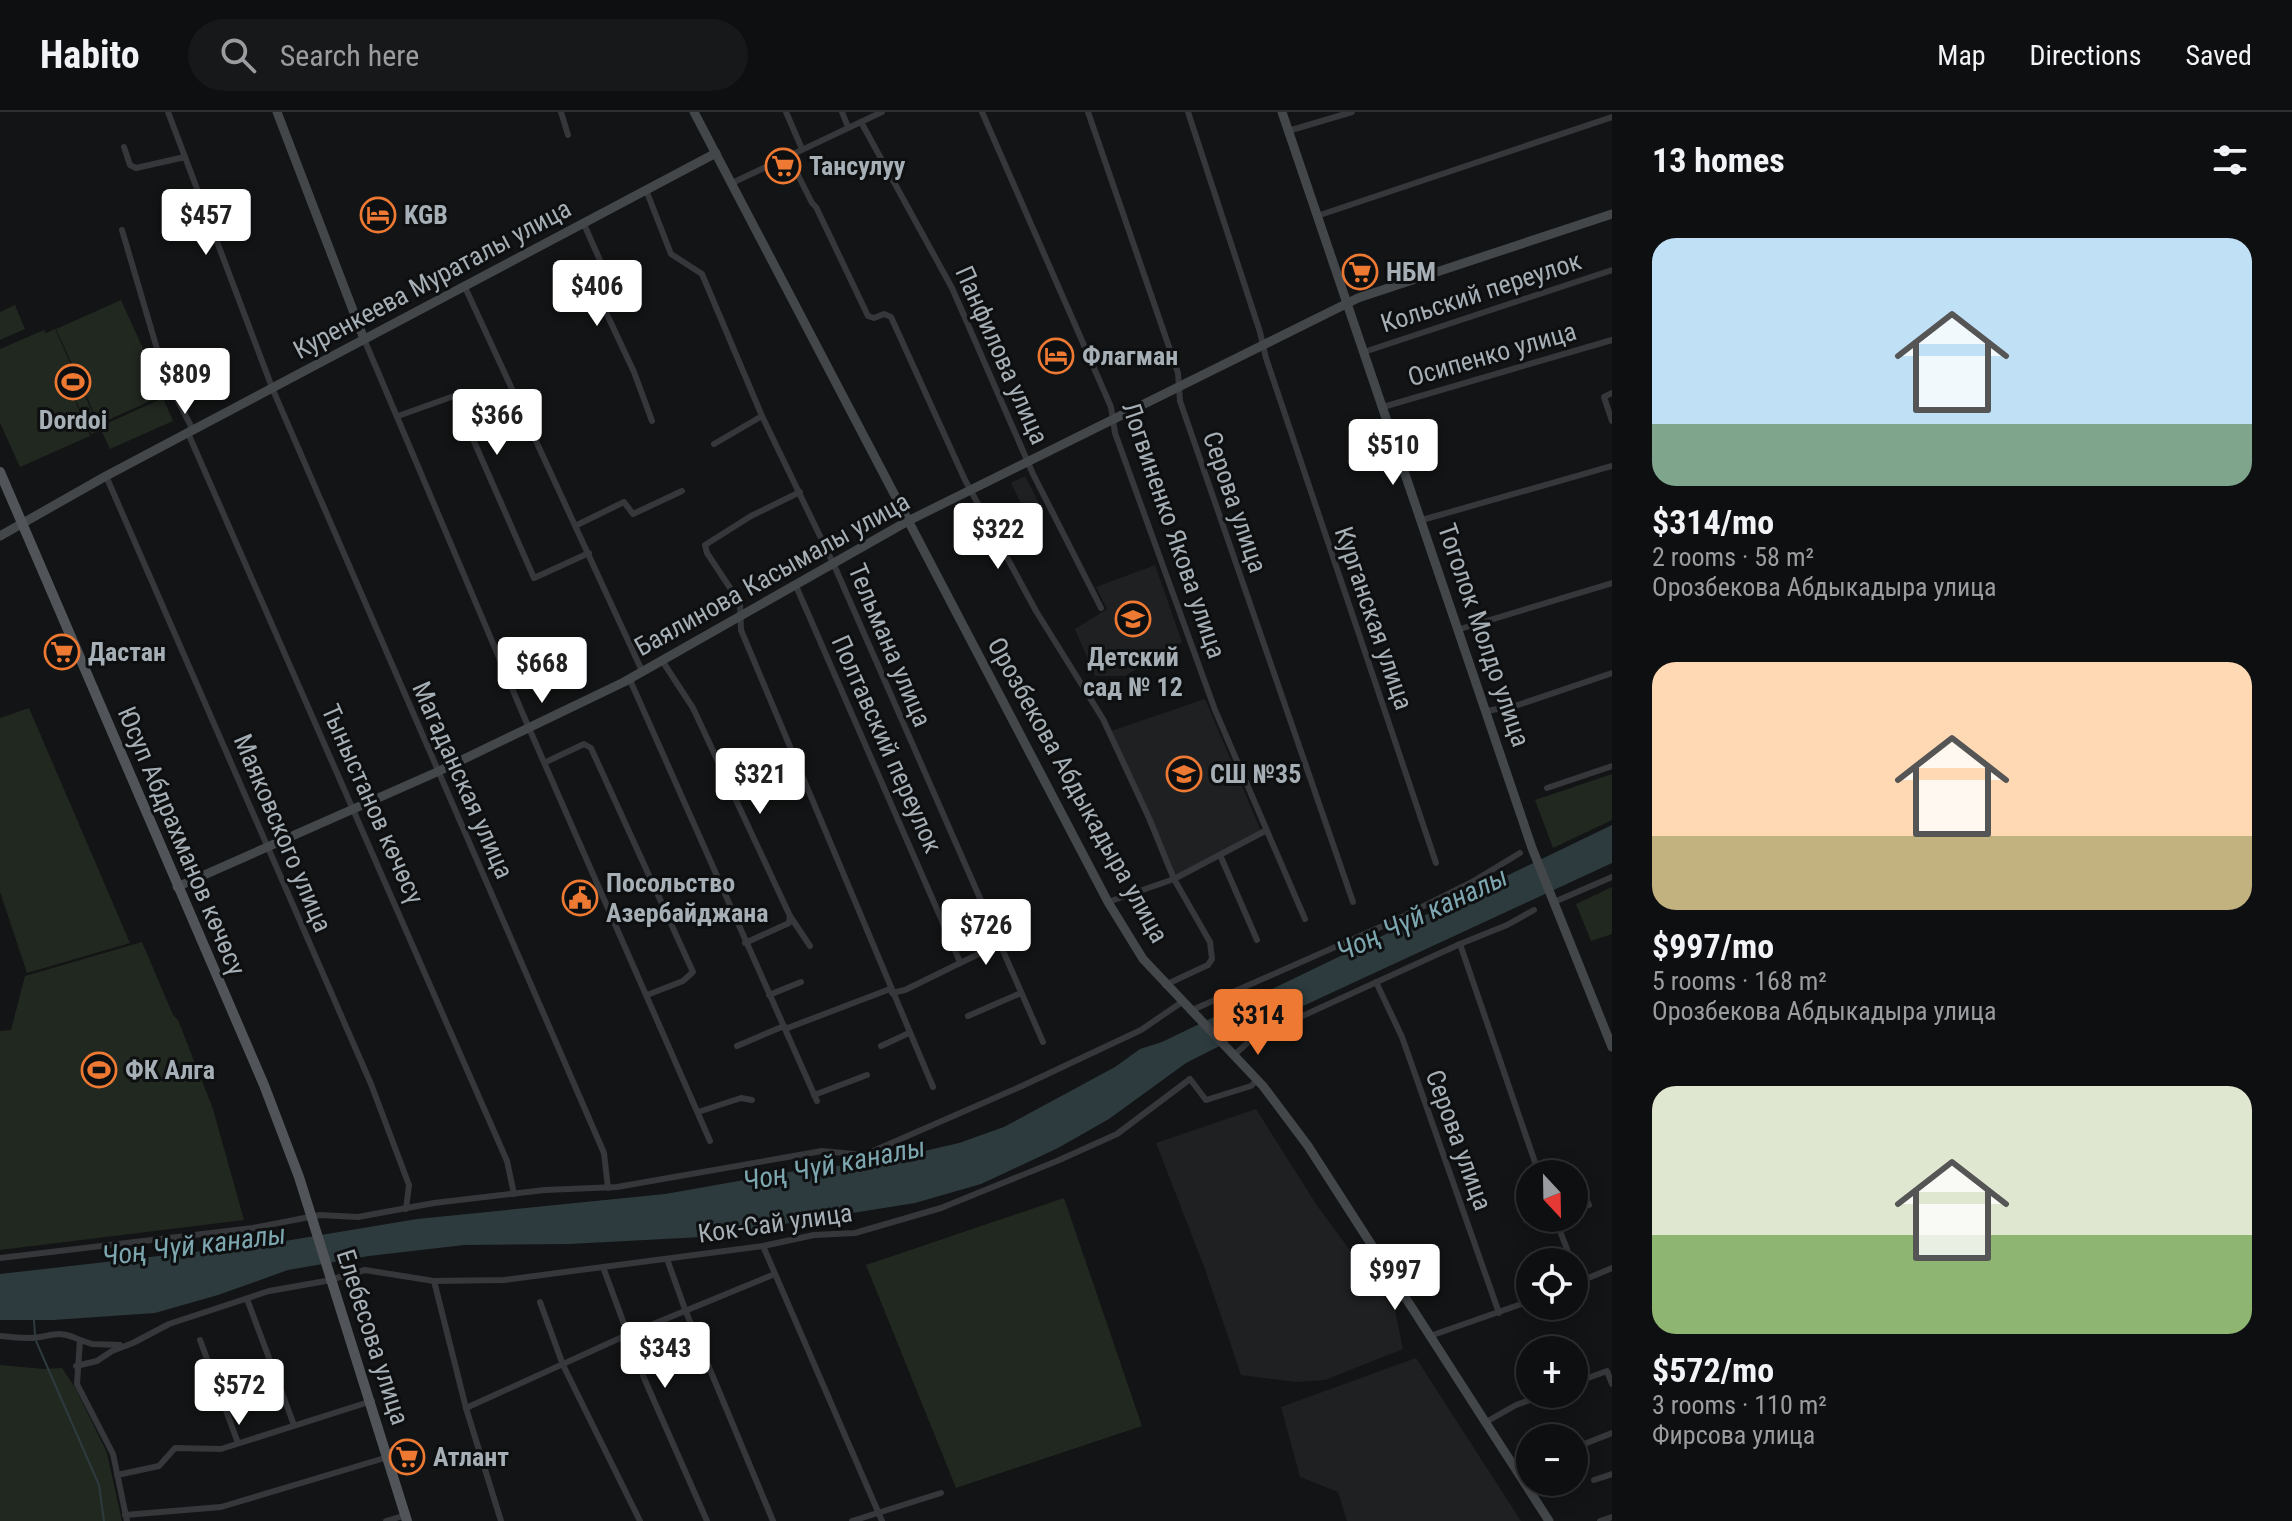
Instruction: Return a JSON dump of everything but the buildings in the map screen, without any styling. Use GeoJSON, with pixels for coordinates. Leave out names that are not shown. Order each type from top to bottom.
{"type":"FeatureCollection","features":[{"type":"Feature","properties":{"kind":"main road","name":"Юсуп Абдрахманов көчөсү"},"geometry":{"type":"LineString","coordinates":[[0,472],[264,1085],[317,1231]]}},
{"type":"Feature","properties":{"kind":"main road","name":"Елебесова улица"},"geometry":{"type":"LineString","coordinates":[[317,1231],[406,1518]]}},
{"type":"Feature","properties":{"kind":"street","name":"Магаданская улица"},"geometry":{"type":"LineString","coordinates":[[168,112],[273,390],[604,1153],[608,1188]]}},
{"type":"Feature","properties":{"kind":"street"},"geometry":{"type":"LineString","coordinates":[[277,112],[364,339],[710,1141]]}},
{"type":"Feature","properties":{"kind":"street"},"geometry":{"type":"LineString","coordinates":[[561,112],[568,135]]}},
{"type":"Feature","properties":{"kind":"street","name":"Орозбекова Абдыкадыра улица"},"geometry":{"type":"LineString","coordinates":[[694,112],[1108,902],[1143,959],[1257,1080],[1308,1146],[1516,1470]]}},
{"type":"Feature","properties":{"kind":"street"},"geometry":{"type":"LineString","coordinates":[[786,112],[802,149]]}},
{"type":"Feature","properties":{"kind":"street"},"geometry":{"type":"LineString","coordinates":[[842,112],[848,127]]}},
{"type":"Feature","properties":{"kind":"street"},"geometry":{"type":"LineString","coordinates":[[732,183],[882,112]]}},
{"type":"Feature","properties":{"kind":"street","name":"Логвиненко Якова улица"},"geometry":{"type":"LineString","coordinates":[[982,112],[1111,407],[1115,433],[1215,710],[1305,919]]}},
{"type":"Feature","properties":{"kind":"street","name":"Серова улица"},"geometry":{"type":"LineString","coordinates":[[1088,112],[1178,373],[1180,401],[1353,902]]}},
{"type":"Feature","properties":{"kind":"street","name":"Курганская улица"},"geometry":{"type":"LineString","coordinates":[[1188,112],[1262,345],[1436,863]]}},
{"type":"Feature","properties":{"kind":"street","name":"Тоголок Молдо улица"},"geometry":{"type":"LineString","coordinates":[[1282,112],[1534,852],[1612,1047]]}},
{"type":"Feature","properties":{"kind":"street"},"geometry":{"type":"LineString","coordinates":[[1288,131],[1352,112]]}},
{"type":"Feature","properties":{"kind":"street"},"geometry":{"type":"LineString","coordinates":[[1317,216],[1612,117]]}},
{"type":"Feature","properties":{"kind":"street","name":"Панфилова улица"},"geometry":{"type":"LineString","coordinates":[[861,122],[952,288],[1039,488],[1101,608]]}},
{"type":"Feature","properties":{"kind":"street"},"geometry":{"type":"LineString","coordinates":[[124,147],[130,165],[136,168],[185,157]]}},
{"type":"Feature","properties":{"kind":"street","name":"Куренкеева Мураталы улица"},"geometry":{"type":"LineString","coordinates":[[0,536],[106,476],[716,153]]}},
{"type":"Feature","properties":{"kind":"street"},"geometry":{"type":"LineString","coordinates":[[788,155],[868,316],[874,318],[884,314],[891,317],[971,490],[1036,611],[1103,719],[1174,879],[1210,942],[1212,959],[1208,965],[1165,985]]}},
{"type":"Feature","properties":{"kind":"street","name":"Тельмана улица"},"geometry":{"type":"LineString","coordinates":[[646,190],[671,254],[702,274],[762,416],[834,565],[1043,1042]]}},
{"type":"Feature","properties":{"kind":"street","name":"Баялинова Касымалы улица"},"geometry":{"type":"LineString","coordinates":[[177,887],[437,772],[630,680],[908,521],[1347,303],[1612,214]]}},
{"type":"Feature","properties":{"kind":"street"},"geometry":{"type":"LineString","coordinates":[[583,222],[607,276],[603,306],[634,372],[652,421]]}},
{"type":"Feature","properties":{"kind":"street","name":"Тыныстанов көчөсү"},"geometry":{"type":"LineString","coordinates":[[122,230],[165,376],[507,1161],[514,1194]]}},
{"type":"Feature","properties":{"kind":"street","name":"Кольский переулок"},"geometry":{"type":"LineString","coordinates":[[1364,352],[1612,270]]}},
{"type":"Feature","properties":{"kind":"street"},"geometry":{"type":"LineString","coordinates":[[464,285],[643,673]]}},
{"type":"Feature","properties":{"kind":"street","name":"Осипенко улица"},"geometry":{"type":"LineString","coordinates":[[1383,407],[1612,340]]}},
{"type":"Feature","properties":{"kind":"street"},"geometry":{"type":"LineString","coordinates":[[1612,393],[1604,397],[1612,421]]}},
{"type":"Feature","properties":{"kind":"street"},"geometry":{"type":"LineString","coordinates":[[398,416],[454,396],[534,578],[589,553]]}},
{"type":"Feature","properties":{"kind":"street"},"geometry":{"type":"LineString","coordinates":[[714,444],[762,416]]}},
{"type":"Feature","properties":{"kind":"street"},"geometry":{"type":"LineString","coordinates":[[1422,520],[1612,466]]}},
{"type":"Feature","properties":{"kind":"street","name":"Маяковского улица"},"geometry":{"type":"LineString","coordinates":[[106,476],[382,1113],[409,1185],[406,1209]]}},
{"type":"Feature","properties":{"kind":"street"},"geometry":{"type":"LineString","coordinates":[[577,525],[624,502],[633,514],[682,491]]}},
{"type":"Feature","properties":{"kind":"street"},"geometry":{"type":"LineString","coordinates":[[800,492],[751,516],[705,545],[707,553],[740,603],[741,630],[933,1087]]}},
{"type":"Feature","properties":{"kind":"street"},"geometry":{"type":"LineString","coordinates":[[1460,629],[1612,583]]}},
{"type":"Feature","properties":{"kind":"street","name":"Полтавский переулок"},"geometry":{"type":"LineString","coordinates":[[796,586],[960,962]]}},
{"type":"Feature","properties":{"kind":"street"},"geometry":{"type":"LineString","coordinates":[[663,662],[693,708],[790,916],[810,946]]}},
{"type":"Feature","properties":{"kind":"street"},"geometry":{"type":"LineString","coordinates":[[1487,711],[1518,705],[1612,673]]}},
{"type":"Feature","properties":{"kind":"street"},"geometry":{"type":"LineString","coordinates":[[630,680],[816,1098],[867,1075]]}},
{"type":"Feature","properties":{"kind":"street"},"geometry":{"type":"LineString","coordinates":[[546,762],[584,744],[591,748],[693,972],[683,981],[647,995]]}},
{"type":"Feature","properties":{"kind":"street"},"geometry":{"type":"LineString","coordinates":[[1547,788],[1612,766]]}},
{"type":"Feature","properties":{"kind":"street"},"geometry":{"type":"LineString","coordinates":[[1108,902],[1174,879],[1265,831]]}},
{"type":"Feature","properties":{"kind":"street"},"geometry":{"type":"LineString","coordinates":[[1192,1013],[1394,921],[1472,882],[1520,853]]}},
{"type":"Feature","properties":{"kind":"street"},"geometry":{"type":"LineString","coordinates":[[1220,855],[1257,940]]}},
{"type":"Feature","properties":{"kind":"street"},"geometry":{"type":"LineString","coordinates":[[1553,900],[1612,877]]}},
{"type":"Feature","properties":{"kind":"street"},"geometry":{"type":"LineString","coordinates":[[1232,1053],[1252,1039],[1507,925],[1534,910]]}},
{"type":"Feature","properties":{"kind":"street"},"geometry":{"type":"LineString","coordinates":[[745,943],[789,923],[790,916]]}},
{"type":"Feature","properties":{"kind":"street"},"geometry":{"type":"LineString","coordinates":[[737,1046],[891,991],[905,990],[999,944]]}},
{"type":"Feature","properties":{"kind":"street"},"geometry":{"type":"LineString","coordinates":[[1460,944],[1534,1160]]}},
{"type":"Feature","properties":{"kind":"street"},"geometry":{"type":"LineString","coordinates":[[769,995],[801,982]]}},
{"type":"Feature","properties":{"kind":"street","name":"Серова улица"},"geometry":{"type":"LineString","coordinates":[[1376,982],[1402,1037],[1499,1313]]}},
{"type":"Feature","properties":{"kind":"street"},"geometry":{"type":"LineString","coordinates":[[968,1016],[1021,993]]}},
{"type":"Feature","properties":{"kind":"street"},"geometry":{"type":"LineString","coordinates":[[0,1258],[253,1228],[312,1216],[358,1217],[434,1203],[608,1188],[822,1151],[864,1155],[1141,1030],[1182,1002]]}},
{"type":"Feature","properties":{"kind":"street"},"geometry":{"type":"LineString","coordinates":[[881,1046],[909,1033]]}},
{"type":"Feature","properties":{"kind":"street","name":"Кок-Сай улица"},"geometry":{"type":"LineString","coordinates":[[76,1366],[97,1361],[169,1324],[269,1291],[331,1275],[365,1270],[434,1281],[504,1280],[763,1246],[814,1235],[855,1233],[941,1208],[1117,1134],[1190,1079],[1206,1100],[1251,1086],[1257,1080]]}},
{"type":"Feature","properties":{"kind":"street"},"geometry":{"type":"LineString","coordinates":[[698,1112],[741,1098],[752,1100]]}},
{"type":"Feature","properties":{"kind":"street"},"geometry":{"type":"LineString","coordinates":[[763,1246],[882,1521]]}},
{"type":"Feature","properties":{"kind":"street"},"geometry":{"type":"LineString","coordinates":[[667,1259],[773,1521]]}},
{"type":"Feature","properties":{"kind":"street"},"geometry":{"type":"LineString","coordinates":[[603,1267],[648,1388],[707,1521]]}},
{"type":"Feature","properties":{"kind":"street"},"geometry":{"type":"LineString","coordinates":[[1588,1278],[1612,1268]]}},
{"type":"Feature","properties":{"kind":"street"},"geometry":{"type":"LineString","coordinates":[[466,1408],[629,1334],[775,1274]]}},
{"type":"Feature","properties":{"kind":"street"},"geometry":{"type":"LineString","coordinates":[[434,1281],[466,1408],[501,1521]]}},
{"type":"Feature","properties":{"kind":"street"},"geometry":{"type":"LineString","coordinates":[[247,1299],[294,1425]]}},
{"type":"Feature","properties":{"kind":"street"},"geometry":{"type":"LineString","coordinates":[[540,1302],[563,1365],[640,1521]]}},
{"type":"Feature","properties":{"kind":"street"},"geometry":{"type":"LineString","coordinates":[[1430,1336],[1516,1306]]}},
{"type":"Feature","properties":{"kind":"street"},"geometry":{"type":"LineString","coordinates":[[0,1336],[31,1339],[48,1333],[66,1333],[103,1346],[133,1343]]}},
{"type":"Feature","properties":{"kind":"street"},"geometry":{"type":"LineString","coordinates":[[80,1340],[77,1384],[113,1454],[126,1518]]}},
{"type":"Feature","properties":{"kind":"street"},"geometry":{"type":"LineString","coordinates":[[200,1340],[238,1443]]}},
{"type":"Feature","properties":{"kind":"street"},"geometry":{"type":"LineString","coordinates":[[1588,1378],[1607,1371],[1612,1384]]}},
{"type":"Feature","properties":{"kind":"street"},"geometry":{"type":"LineString","coordinates":[[117,1475],[159,1466],[175,1448],[221,1449],[372,1401]]}},
{"type":"Feature","properties":{"kind":"street"},"geometry":{"type":"LineString","coordinates":[[1486,1422],[1516,1405]]}},
{"type":"Feature","properties":{"kind":"street"},"geometry":{"type":"LineString","coordinates":[[1588,1442],[1612,1433]]}},
{"type":"Feature","properties":{"kind":"street","name":"Елебесова улица"},"geometry":{"type":"LineString","coordinates":[[126,1518],[221,1507],[388,1457]]}},
{"type":"Feature","properties":{"kind":"street"},"geometry":{"type":"LineString","coordinates":[[1594,1480],[1612,1474]]}},
{"type":"Feature","properties":{"kind":"street"},"geometry":{"type":"LineString","coordinates":[[852,1521],[941,1493]]}},
{"type":"Feature","properties":{"kind":"street","name":"Орозбекова Абдыкадыра улица"},"geometry":{"type":"LineString","coordinates":[[1533,1496],[1549,1521]]}},
{"type":"Feature","properties":{"kind":"street"},"geometry":{"type":"LineString","coordinates":[[1600,1521],[1612,1517]]}},
{"type":"Feature","properties":{"kind":"street"},"geometry":{"type":"LineString","coordinates":[[386,1521],[406,1518]]}},
{"type":"Feature","properties":{"kind":"shaded area"},"geometry":{"type":"Polygon","coordinates":[[[121,300],[164,395],[99,424],[56,329],[121,300]]]}},
{"type":"Feature","properties":{"kind":"shaded area"},"geometry":{"type":"Polygon","coordinates":[[[15,305],[25,329],[0,340],[0,312],[15,305]]]}},
{"type":"Feature","properties":{"kind":"shaded area"},"geometry":{"type":"Polygon","coordinates":[[[55,329],[99,427],[163,398],[173,421],[110,449],[101,430],[91,434],[63,372],[90,436],[20,467],[0,423],[0,349],[44,330],[46,333],[55,329]]]}},
{"type":"Feature","properties":{"kind":"shaded area"},"geometry":{"type":"Polygon","coordinates":[[[1025,476],[1043,511],[1028,518],[1011,483],[1025,476]]]}},
{"type":"Feature","properties":{"kind":"shaded area","name":"Детский сад № 12"},"geometry":{"type":"Polygon","coordinates":[[[1155,565],[1182,642],[1125,676],[1095,676],[1075,629],[1107,609],[1096,587],[1155,565]]]}},
{"type":"Feature","properties":{"kind":"shaded area","name":"СШ №35"},"geometry":{"type":"Polygon","coordinates":[[[1205,699],[1261,831],[1174,876],[1111,731],[1205,699]]]}},
{"type":"Feature","properties":{"kind":"shaded area"},"geometry":{"type":"Polygon","coordinates":[[[29,708],[130,943],[27,973],[0,892],[0,718],[29,708]]]}},
{"type":"Feature","properties":{"kind":"shaded area"},"geometry":{"type":"Polygon","coordinates":[[[1612,774],[1612,820],[1553,848],[1535,800],[1612,774]]]}},
{"type":"Feature","properties":{"kind":"shaded area"},"geometry":{"type":"Polygon","coordinates":[[[1612,825],[1612,863],[1186,1063],[1109,1119],[1058,1148],[981,1184],[915,1203],[702,1237],[569,1244],[464,1245],[369,1256],[288,1270],[155,1313],[0,1320],[0,1274],[273,1243],[417,1219],[665,1194],[812,1168],[872,1163],[959,1143],[1004,1127],[1115,1067],[1140,1049],[1162,1042],[1612,825]]]}},
{"type":"Feature","properties":{"kind":"shaded area"},"geometry":{"type":"Polygon","coordinates":[[[1612,887],[1612,934],[1591,941],[1576,904],[1612,887]]]}},
{"type":"Feature","properties":{"kind":"shaded area","name":"ФК Алга"},"geometry":{"type":"Polygon","coordinates":[[[142,942],[173,1015],[178,1020],[213,1109],[244,1220],[0,1250],[0,1031],[11,1030],[25,976],[142,942]]]}},
{"type":"Feature","properties":{"kind":"shaded area"},"geometry":{"type":"Polygon","coordinates":[[[1256,1109],[1318,1207],[1395,1311],[1403,1349],[1325,1380],[1297,1382],[1241,1375],[1205,1269],[1156,1143],[1256,1109]]]}},
{"type":"Feature","properties":{"kind":"shaded area"},"geometry":{"type":"Polygon","coordinates":[[[1064,1198],[1142,1426],[956,1488],[866,1265],[1064,1198]]]}},
{"type":"Feature","properties":{"kind":"shaded area"},"geometry":{"type":"Polygon","coordinates":[[[1416,1358],[1521,1521],[1347,1521],[1338,1492],[1300,1477],[1281,1407],[1416,1358]]]}},
{"type":"Feature","properties":{"kind":"shaded area"},"geometry":{"type":"Polygon","coordinates":[[[0,1365],[62,1368],[76,1389],[107,1453],[122,1521],[0,1521],[0,1365]]]}},
{"type":"Feature","properties":{"kind":"waterway"},"geometry":{"type":"LineString","coordinates":[[34,1320],[35,1335]]}},
{"type":"Feature","properties":{"kind":"waterway"},"geometry":{"type":"LineString","coordinates":[[36,1341],[99,1485],[104,1521]]}},
{"type":"Feature","properties":{"kind":"place","name":"Тансулуу"},"geometry":{"type":"Point","coordinates":[783,166]}},
{"type":"Feature","properties":{"kind":"place","name":"KGB"},"geometry":{"type":"Point","coordinates":[378,215]}},
{"type":"Feature","properties":{"kind":"place","name":"НБМ"},"geometry":{"type":"Point","coordinates":[1360,272]}},
{"type":"Feature","properties":{"kind":"place","name":"Флагман"},"geometry":{"type":"Point","coordinates":[1056,356]}},
{"type":"Feature","properties":{"kind":"place","name":"Dordoi"},"geometry":{"type":"Point","coordinates":[73,382]}},
{"type":"Feature","properties":{"kind":"place","name":"Детский сад № 12"},"geometry":{"type":"Point","coordinates":[1133,619]}},
{"type":"Feature","properties":{"kind":"place","name":"Дастан"},"geometry":{"type":"Point","coordinates":[62,652]}},
{"type":"Feature","properties":{"kind":"place","name":"СШ №35"},"geometry":{"type":"Point","coordinates":[1184,774]}},
{"type":"Feature","properties":{"kind":"place","name":"Посольство Азербайджана"},"geometry":{"type":"Point","coordinates":[580,898]}},
{"type":"Feature","properties":{"kind":"place","name":"ФК Алга"},"geometry":{"type":"Point","coordinates":[99,1070]}},
{"type":"Feature","properties":{"kind":"place","name":"Атлант"},"geometry":{"type":"Point","coordinates":[407,1457]}},
{"type":"Feature","properties":{"kind":"water label","name":"Чоң Чүй каналы"},"geometry":{"type":"Point","coordinates":[1422,914]}},
{"type":"Feature","properties":{"kind":"water label","name":"Чоң Чүй каналы"},"geometry":{"type":"Point","coordinates":[834,1164]}},
{"type":"Feature","properties":{"kind":"water label","name":"Чоң Чүй каналы"},"geometry":{"type":"Point","coordinates":[194,1245]}}]}
